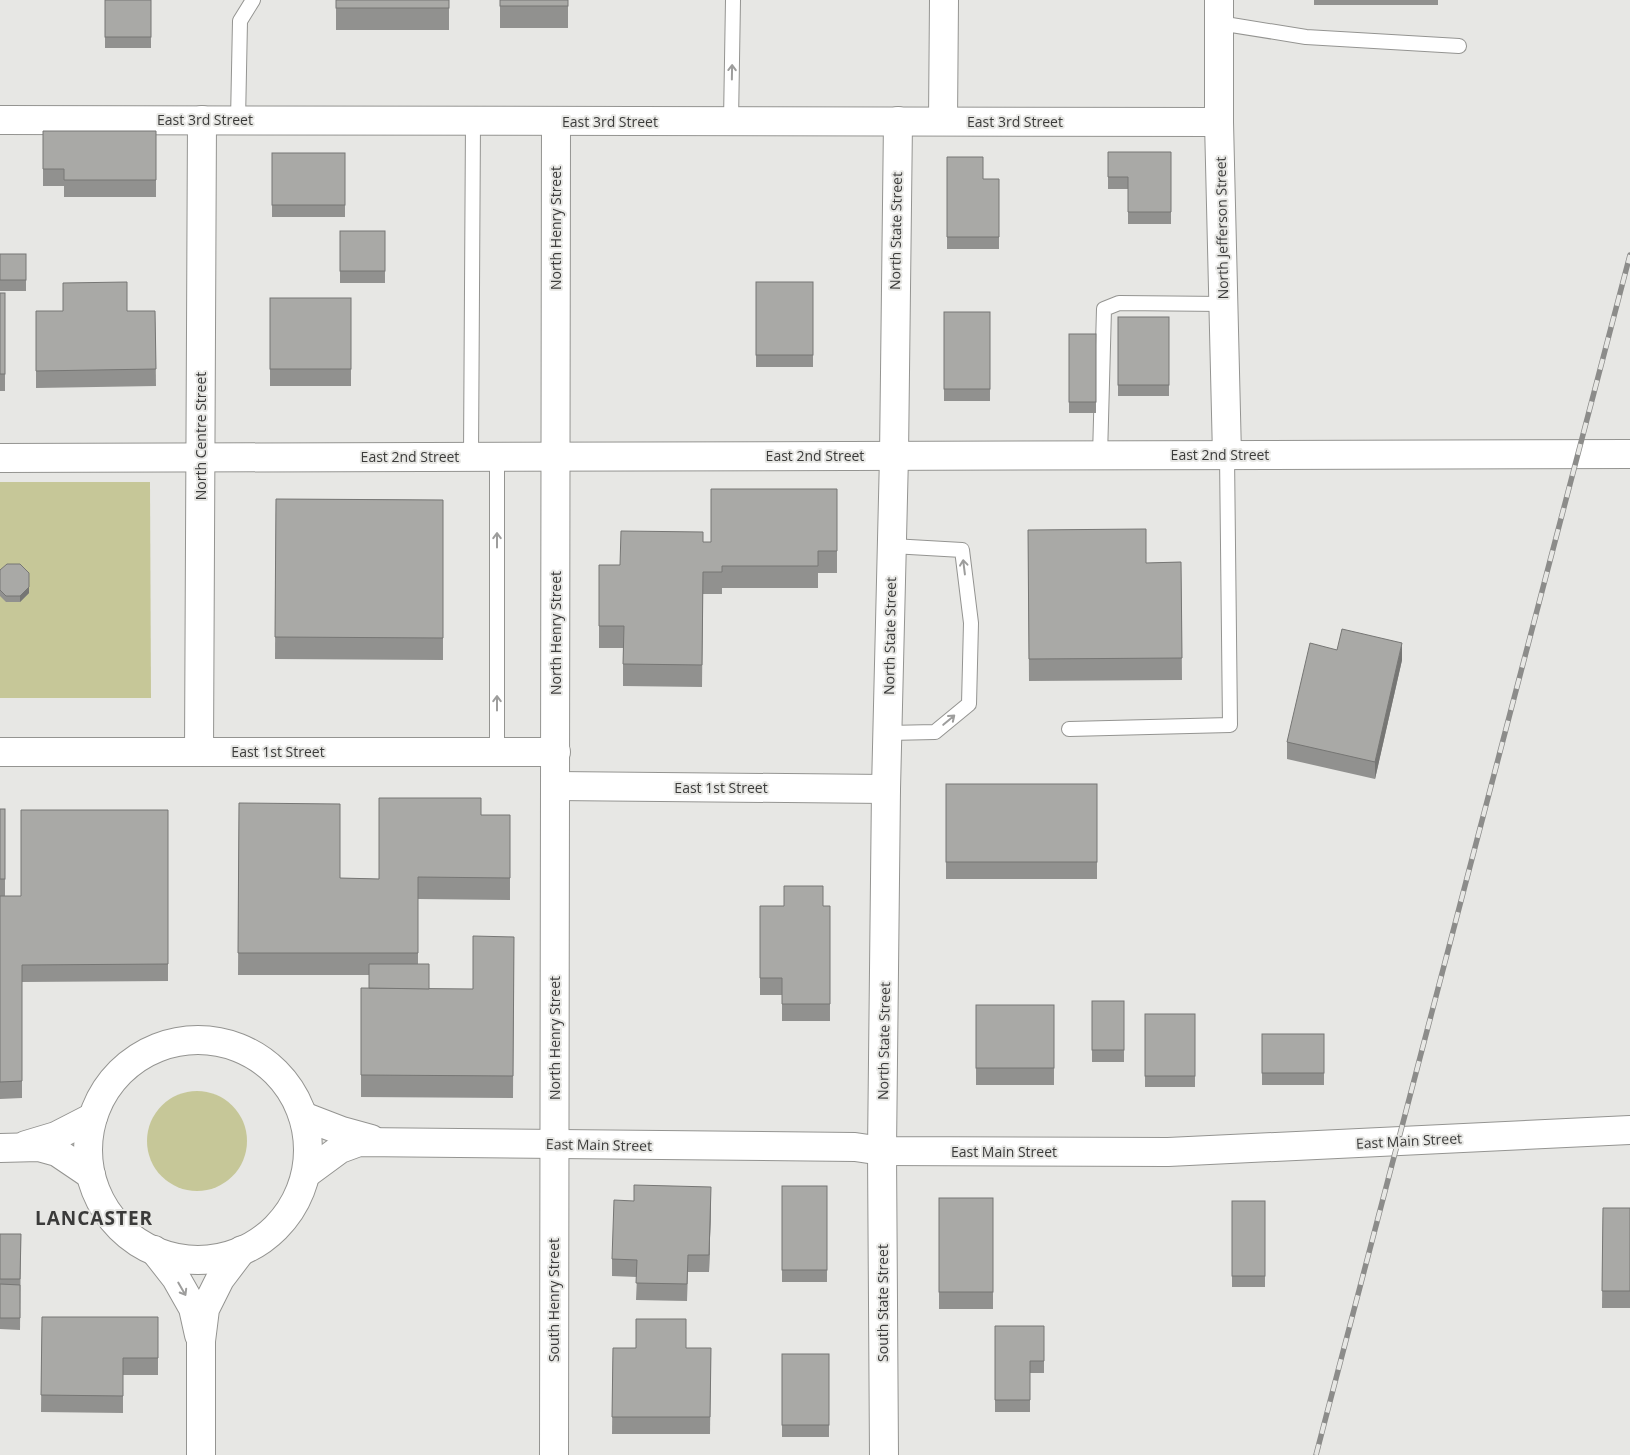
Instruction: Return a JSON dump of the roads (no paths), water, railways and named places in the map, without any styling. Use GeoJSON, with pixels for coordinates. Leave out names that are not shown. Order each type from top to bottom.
{"type":"FeatureCollection","features":[{"type":"Feature","properties":{"kind":"street"},"geometry":{"type":"LineString","coordinates":[[943,121],[944,0]]}},
{"type":"Feature","properties":{"kind":"street","name":"North Jefferson Street"},"geometry":{"type":"LineString","coordinates":[[1219,12],[1227,455]]}},
{"type":"Feature","properties":{"kind":"street","name":"East 3rd Street"},"geometry":{"type":"LineString","coordinates":[[0,120],[1220,122]]}},
{"type":"Feature","properties":{"kind":"street","name":"North Centre Street"},"geometry":{"type":"LineString","coordinates":[[199,752],[202,120]]}},
{"type":"Feature","properties":{"kind":"street","name":"North State Street"},"geometry":{"type":"LineString","coordinates":[[882,1151],[886,789],[894,456],[898,121]]}},
{"type":"Feature","properties":{"kind":"street","name":"North Henry Street"},"geometry":{"type":"LineString","coordinates":[[555,1145],[556,122]]}},
{"type":"Feature","properties":{"kind":"street","name":"East 2nd Street"},"geometry":{"type":"LineString","coordinates":[[0,458],[1630,454]]}},
{"type":"Feature","properties":{"kind":"street","name":"East 1st Street"},"geometry":{"type":"LineString","coordinates":[[0,752],[556,752]]}},
{"type":"Feature","properties":{"kind":"street","name":"East 1st Street"},"geometry":{"type":"LineString","coordinates":[[556,786],[886,789]]}},
{"type":"Feature","properties":{"kind":"street"},"geometry":{"type":"LineString","coordinates":[[198,1040],[221,1042],[243,1049],[263,1061],[284,1082],[294,1095],[303,1116],[307,1135],[308,1155],[306,1174],[299,1194],[276,1228],[242,1250],[220,1257],[198,1259],[175,1257],[154,1250],[136,1240],[120,1227],[107,1212],[97,1194],[88,1156],[89,1136],[93,1117],[100,1099],[111,1082],[125,1068],[141,1056],[168,1044],[198,1040]]}},
{"type":"Feature","properties":{"kind":"street","name":"East Main Street"},"geometry":{"type":"LineString","coordinates":[[303,1116],[342,1131],[378,1141]]}},
{"type":"Feature","properties":{"kind":"street"},"geometry":{"type":"LineString","coordinates":[[10,1147],[56,1136],[93,1117]]}},
{"type":"Feature","properties":{"kind":"street","name":"East Main Street"},"geometry":{"type":"LineString","coordinates":[[306,1174],[340,1149],[359,1142],[378,1141],[555,1145],[855,1147],[882,1151],[1168,1152],[1630,1130]]}},
{"type":"Feature","properties":{"kind":"street","name":"South Henry Street"},"geometry":{"type":"LineString","coordinates":[[554,1455],[555,1145]]}},
{"type":"Feature","properties":{"kind":"street"},"geometry":{"type":"LineString","coordinates":[[10,1147],[39,1147],[57,1152],[91,1175]]}},
{"type":"Feature","properties":{"kind":"street","name":"South State Street"},"geometry":{"type":"LineString","coordinates":[[882,1151],[884,1455]]}},
{"type":"Feature","properties":{"kind":"street"},"geometry":{"type":"LineString","coordinates":[[154,1250],[176,1278],[193,1308],[201,1341]]}},
{"type":"Feature","properties":{"kind":"street"},"geometry":{"type":"LineString","coordinates":[[201,1455],[201,1341],[205,1308],[220,1279],[242,1250]]}},
{"type":"Feature","properties":{"kind":"lane"},"geometry":{"type":"LineString","coordinates":[[238,120],[240,21],[253,0]]}},
{"type":"Feature","properties":{"kind":"lane"},"geometry":{"type":"LineString","coordinates":[[731,121],[734,0]]}},
{"type":"Feature","properties":{"kind":"lane"},"geometry":{"type":"LineString","coordinates":[[1219,12],[1306,38],[1459,46]]}},
{"type":"Feature","properties":{"kind":"lane"},"geometry":{"type":"LineString","coordinates":[[473,121],[496,752]]}},
{"type":"Feature","properties":{"kind":"lane"},"geometry":{"type":"LineString","coordinates":[[1100,456],[1104,309],[1119,303],[1224,304]]}},
{"type":"Feature","properties":{"kind":"lane"},"geometry":{"type":"LineString","coordinates":[[1069,730],[1230,725],[1227,455]]}},
{"type":"Feature","properties":{"kind":"lane"},"geometry":{"type":"LineString","coordinates":[[888,733],[935,732],[969,704],[971,622],[962,550],[892,546]]}},
{"type":"Feature","properties":{"kind":"railway"},"geometry":{"type":"LineString","coordinates":[[1316,1455],[1630,255]]}},
{"type":"Feature","properties":{"kind":"district","name":"LANCASTER"},"geometry":{"type":"Point","coordinates":[94,1218]}}]}
